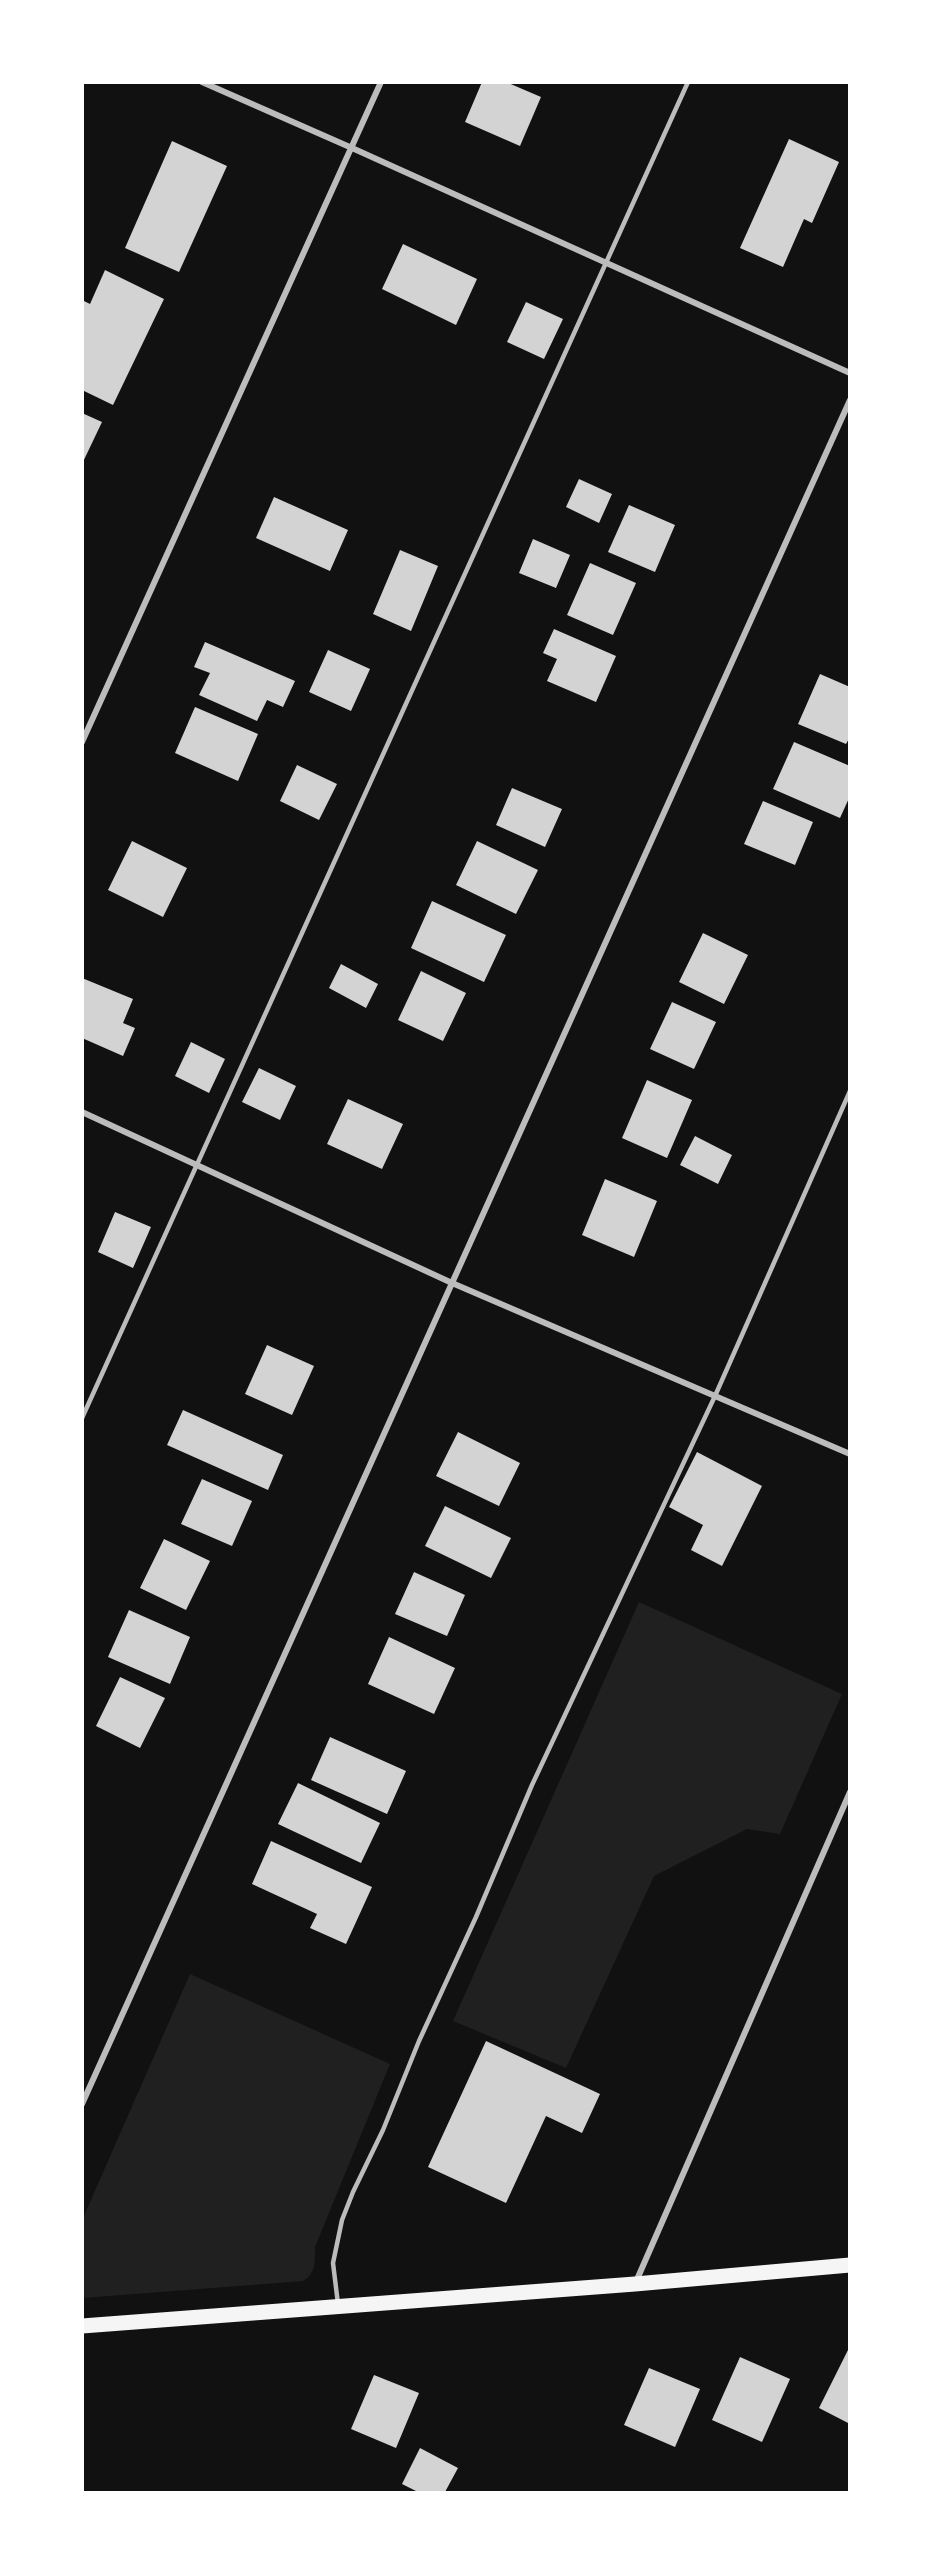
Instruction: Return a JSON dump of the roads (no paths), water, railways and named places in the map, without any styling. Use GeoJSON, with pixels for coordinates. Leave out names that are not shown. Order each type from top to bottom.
{"type":"FeatureCollection","features":[{"type":"Feature","properties":{"kind":"main road"},"geometry":{"type":"LineString","coordinates":[[82,2326],[635,2284],[849,2265]]}},
{"type":"Feature","properties":{"kind":"street"},"geometry":{"type":"LineString","coordinates":[[202,82],[849,373]]}},
{"type":"Feature","properties":{"kind":"street"},"geometry":{"type":"LineString","coordinates":[[82,742],[381,82]]}},
{"type":"Feature","properties":{"kind":"street"},"geometry":{"type":"LineString","coordinates":[[82,2104],[849,400]]}},
{"type":"Feature","properties":{"kind":"street"},"geometry":{"type":"LineString","coordinates":[[82,1112],[452,1283],[849,1454]]}},
{"type":"Feature","properties":{"kind":"street"},"geometry":{"type":"LineString","coordinates":[[635,2284],[849,1792]]}},
{"type":"Feature","properties":{"kind":"lane"},"geometry":{"type":"LineString","coordinates":[[82,1418],[688,82]]}},
{"type":"Feature","properties":{"kind":"lane"},"geometry":{"type":"LineString","coordinates":[[339,2307],[335,2293],[333,2263],[342,2220],[353,2192],[383,2130],[419,2041],[476,1917],[532,1785],[715,1396],[849,1091]]}}]}
